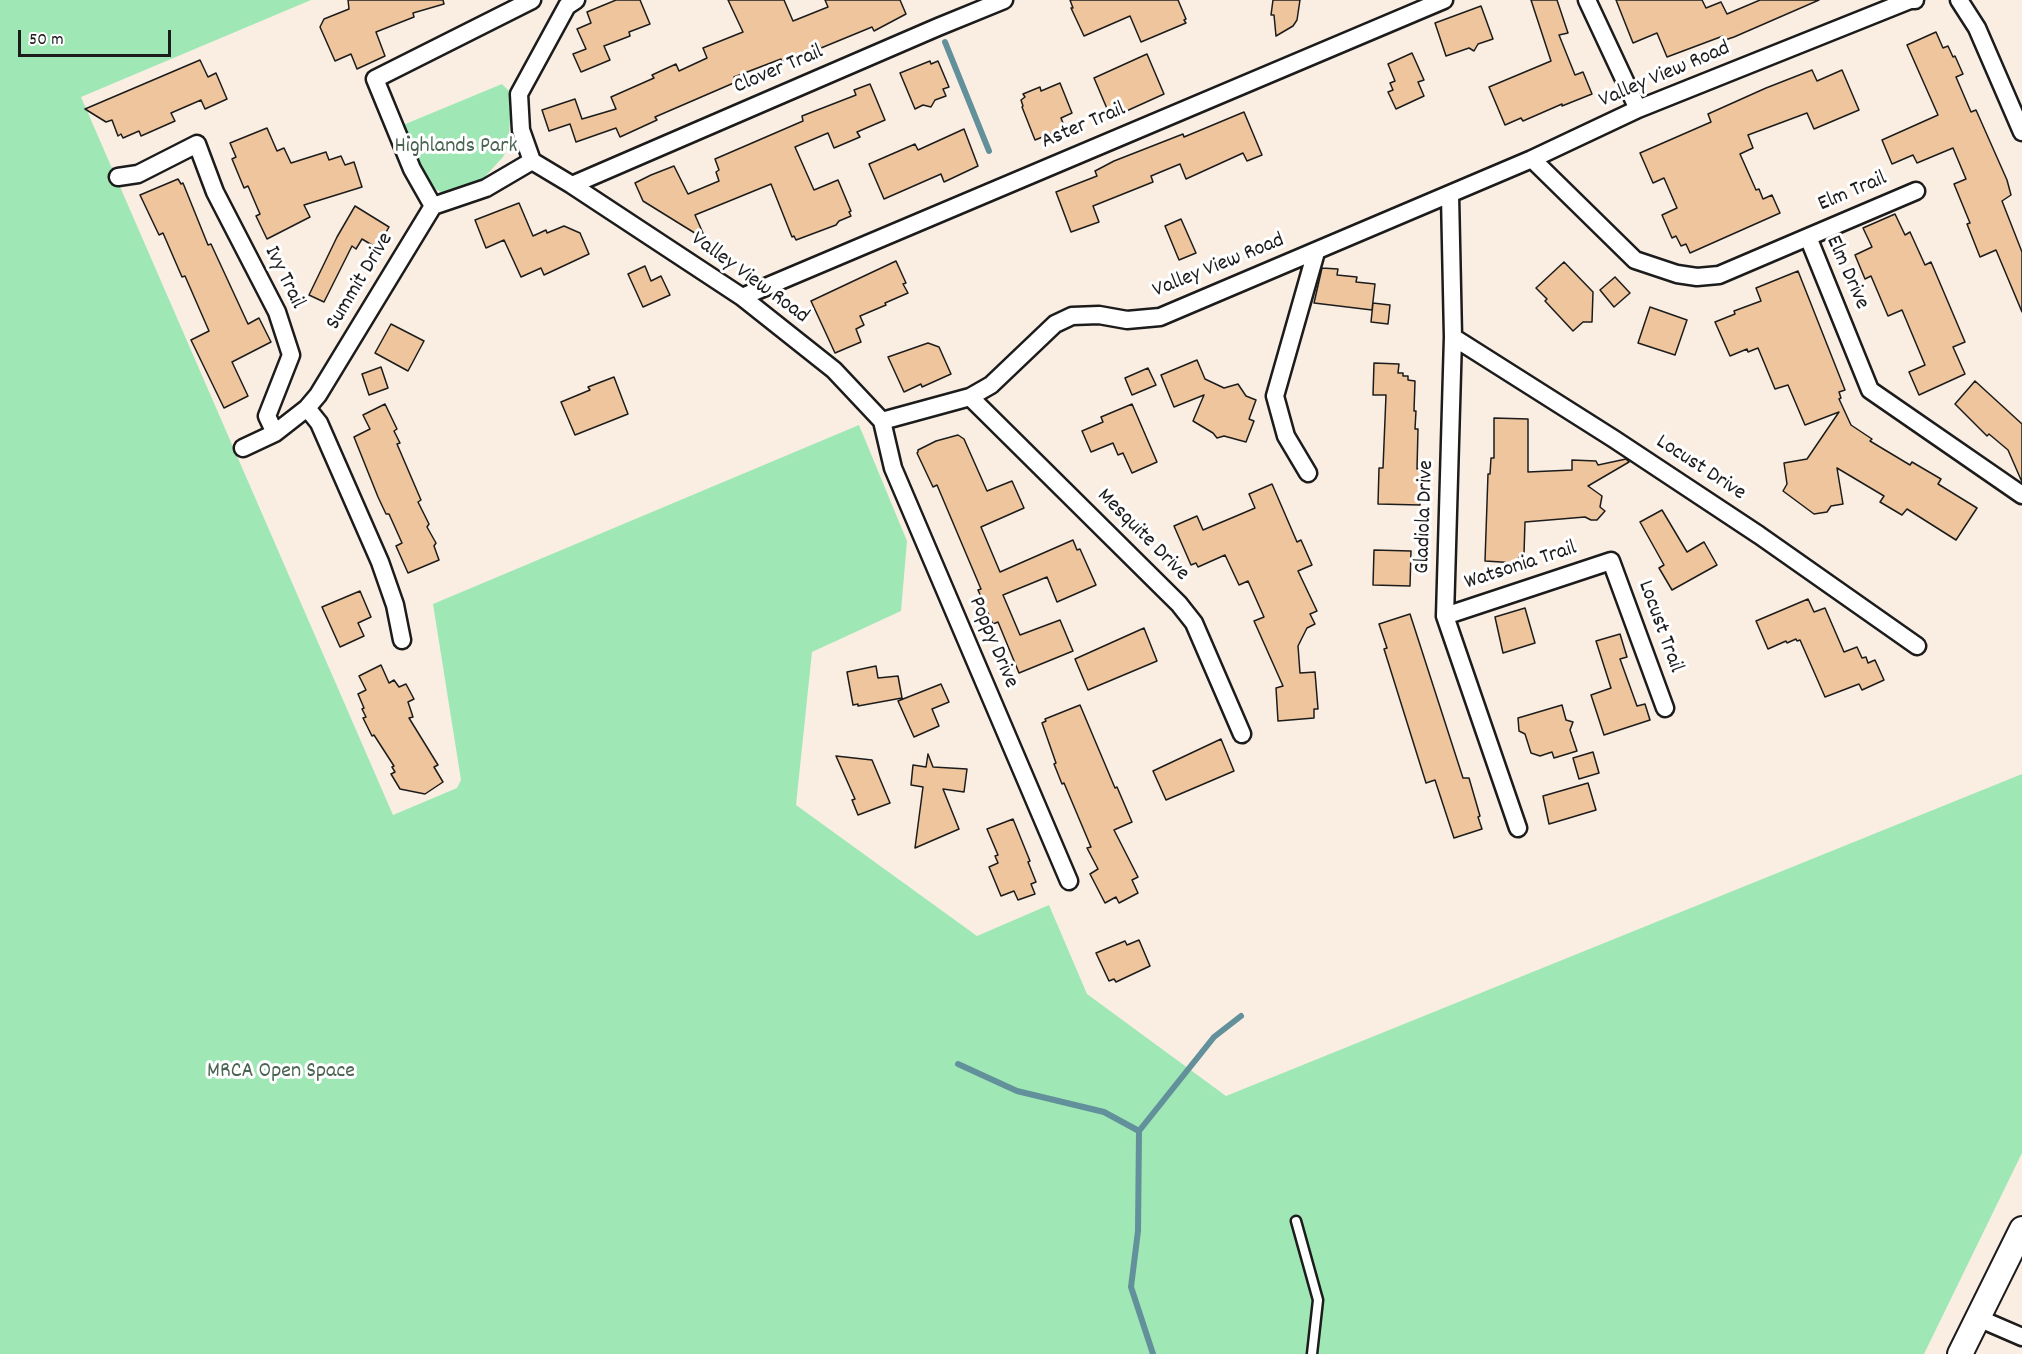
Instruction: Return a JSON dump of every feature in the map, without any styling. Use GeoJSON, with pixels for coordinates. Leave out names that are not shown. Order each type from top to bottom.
{"type":"FeatureCollection","features":[{"type":"Feature","properties":{"kind":"main road"},"geometry":{"type":"LineString","coordinates":[[1960,1354],[2022,1229]]}},
{"type":"Feature","properties":{"kind":"street"},"geometry":{"type":"LineString","coordinates":[[532,0],[375,79],[412,168],[433,206],[486,188],[532,161],[521,130],[519,94],[567,6],[576,0]]}},
{"type":"Feature","properties":{"kind":"street","name":"Clover Trail"},"geometry":{"type":"LineString","coordinates":[[572,185],[1004,0]]}},
{"type":"Feature","properties":{"kind":"street","name":"Aster Trail"},"geometry":{"type":"LineString","coordinates":[[742,297],[1444,0]]}},
{"type":"Feature","properties":{"kind":"street"},"geometry":{"type":"LineString","coordinates":[[1587,0],[1638,110]]}},
{"type":"Feature","properties":{"kind":"street","name":"Valley View Road"},"geometry":{"type":"LineString","coordinates":[[532,161],[742,297],[834,370],[882,421],[970,397],[991,385],[1054,324],[1072,316],[1099,315],[1127,320],[1160,317],[1450,195],[1638,110],[1910,0],[1915,0]]}},
{"type":"Feature","properties":{"kind":"street"},"geometry":{"type":"LineString","coordinates":[[1959,0],[1977,28],[2022,132]]}},
{"type":"Feature","properties":{"kind":"street","name":"Ivy Trail"},"geometry":{"type":"LineString","coordinates":[[118,177],[138,174],[197,144],[215,192],[278,312],[291,355],[267,416],[275,434]]}},
{"type":"Feature","properties":{"kind":"street","name":"Elm Drive"},"geometry":{"type":"LineString","coordinates":[[1532,159],[1635,260],[1677,274],[1697,277],[1719,274],[1808,237],[1870,390],[2022,495]]}},
{"type":"Feature","properties":{"kind":"street","name":"Elm Trail"},"geometry":{"type":"LineString","coordinates":[[1808,237],[1916,191]]}},
{"type":"Feature","properties":{"kind":"street","name":"Gladiola Drive"},"geometry":{"type":"LineString","coordinates":[[1450,195],[1453,337],[1445,616],[1518,828]]}},
{"type":"Feature","properties":{"kind":"street","name":"Summit Drive"},"geometry":{"type":"LineString","coordinates":[[243,448],[275,434],[307,408],[318,395],[433,206]]}},
{"type":"Feature","properties":{"kind":"street"},"geometry":{"type":"LineString","coordinates":[[1308,473],[1286,436],[1275,396],[1316,252]]}},
{"type":"Feature","properties":{"kind":"street","name":"Locust Drive"},"geometry":{"type":"LineString","coordinates":[[1453,337],[1614,439],[1759,535],[1917,646]]}},
{"type":"Feature","properties":{"kind":"street","name":"Mesquite Drive"},"geometry":{"type":"LineString","coordinates":[[970,397],[1179,604],[1194,623],[1242,735]]}},
{"type":"Feature","properties":{"kind":"street"},"geometry":{"type":"LineString","coordinates":[[307,408],[319,423],[380,562],[395,605],[402,640]]}},
{"type":"Feature","properties":{"kind":"street","name":"Poppy Drive"},"geometry":{"type":"LineString","coordinates":[[882,421],[893,468],[1070,881]]}},
{"type":"Feature","properties":{"kind":"street","name":"Watsonia Trail"},"geometry":{"type":"LineString","coordinates":[[1445,616],[1611,561]]}},
{"type":"Feature","properties":{"kind":"street","name":"Locust Trail"},"geometry":{"type":"LineString","coordinates":[[1611,561],[1665,708]]}},
{"type":"Feature","properties":{"kind":"street"},"geometry":{"type":"LineString","coordinates":[[1978,1318],[2022,1338]]}},
{"type":"Feature","properties":{"kind":"lane"},"geometry":{"type":"LineString","coordinates":[[1296,1221],[1318,1300],[1312,1354]]}},
{"type":"Feature","properties":{"kind":"green space","name":"MRCA Open Space"},"geometry":{"type":"Polygon","coordinates":[[[0,0],[311,0],[81,97],[393,815],[457,788],[461,780],[433,604],[859,425],[907,541],[901,611],[812,652],[796,805],[977,936],[1049,905],[1087,994],[1226,1096],[2022,774],[2022,1153],[1924,1354],[0,1354],[0,0]]]}},
{"type":"Feature","properties":{"kind":"green space","name":"Highlands Park"},"geometry":{"type":"Polygon","coordinates":[[[502,84],[512,94],[508,147],[503,157],[479,183],[443,193],[429,186],[403,131],[403,125],[502,84]]]}},
{"type":"Feature","properties":{"kind":"building"},"geometry":{"type":"Polygon","coordinates":[[[348,0],[443,0],[444,4],[413,13],[414,17],[376,32],[385,56],[357,69],[351,54],[335,61],[320,27],[324,19],[349,9],[348,0]]]}},
{"type":"Feature","properties":{"kind":"building"},"geometry":{"type":"Polygon","coordinates":[[[616,0],[640,0],[650,24],[629,32],[630,36],[604,46],[610,60],[581,72],[573,54],[586,49],[577,29],[591,23],[587,12],[616,0]]]}},
{"type":"Feature","properties":{"kind":"building"},"geometry":{"type":"Polygon","coordinates":[[[728,0],[784,0],[793,21],[828,7],[825,0],[900,0],[906,14],[874,31],[872,27],[821,48],[820,46],[782,62],[781,59],[734,77],[736,82],[655,117],[657,120],[620,137],[616,128],[576,142],[570,124],[549,131],[542,110],[575,99],[582,119],[616,109],[611,97],[654,78],[652,75],[676,64],[679,71],[707,58],[703,48],[743,32],[728,0]]]}},
{"type":"Feature","properties":{"kind":"building"},"geometry":{"type":"Polygon","coordinates":[[[1070,0],[1178,0],[1186,23],[1141,42],[1130,16],[1084,36],[1071,8],[1073,8],[1070,0]]]}},
{"type":"Feature","properties":{"kind":"building"},"geometry":{"type":"Polygon","coordinates":[[[1273,0],[1300,0],[1297,20],[1293,26],[1276,36],[1274,15],[1271,15],[1273,0]]]}},
{"type":"Feature","properties":{"kind":"building"},"geometry":{"type":"Polygon","coordinates":[[[1531,0],[1557,0],[1568,33],[1559,35],[1575,75],[1583,72],[1592,94],[1523,121],[1521,118],[1505,125],[1489,87],[1551,61],[1531,0]]]}},
{"type":"Feature","properties":{"kind":"building"},"geometry":{"type":"Polygon","coordinates":[[[1616,0],[1702,0],[1706,8],[1721,2],[1727,14],[1760,0],[1819,0],[1734,37],[1725,40],[1723,36],[1667,57],[1657,33],[1633,43],[1616,0]]]}},
{"type":"Feature","properties":{"kind":"building"},"geometry":{"type":"Polygon","coordinates":[[[1481,6],[1493,39],[1478,44],[1474,51],[1469,48],[1446,56],[1435,23],[1481,6]]]}},
{"type":"Feature","properties":{"kind":"building"},"geometry":{"type":"Polygon","coordinates":[[[1936,32],[1943,48],[1948,46],[1953,57],[1955,56],[1963,74],[1956,77],[1971,112],[1976,110],[2007,180],[2011,195],[2002,201],[2022,252],[2022,312],[1996,250],[1980,257],[1967,224],[1970,223],[1954,184],[1966,179],[1953,148],[1917,163],[1913,155],[1892,164],[1882,140],[1938,115],[1907,45],[1936,32]]]}},
{"type":"Feature","properties":{"kind":"building"},"geometry":{"type":"Polygon","coordinates":[[[1412,53],[1424,80],[1418,82],[1424,96],[1396,109],[1388,92],[1393,90],[1390,83],[1395,81],[1388,64],[1412,53]]]}},
{"type":"Feature","properties":{"kind":"building"},"geometry":{"type":"Polygon","coordinates":[[[1147,54],[1164,94],[1111,118],[1094,78],[1147,54]]]}},
{"type":"Feature","properties":{"kind":"building"},"geometry":{"type":"Polygon","coordinates":[[[200,60],[208,77],[216,73],[227,99],[205,109],[201,100],[171,113],[175,121],[141,136],[139,131],[123,138],[121,134],[118,136],[112,120],[106,122],[85,109],[200,60]]]}},
{"type":"Feature","properties":{"kind":"building"},"geometry":{"type":"Polygon","coordinates":[[[930,61],[931,64],[938,61],[949,87],[943,89],[946,96],[935,100],[931,107],[923,105],[915,109],[900,73],[930,61]]]}},
{"type":"Feature","properties":{"kind":"building"},"geometry":{"type":"Polygon","coordinates":[[[1812,70],[1817,81],[1842,70],[1859,110],[1814,129],[1807,113],[1748,135],[1753,148],[1740,154],[1756,190],[1759,189],[1763,199],[1772,195],[1780,213],[1690,253],[1686,244],[1681,246],[1676,236],[1672,238],[1662,215],[1677,208],[1664,178],[1653,183],[1640,153],[1711,122],[1708,114],[1812,70]]]}},
{"type":"Feature","properties":{"kind":"building"},"geometry":{"type":"Polygon","coordinates":[[[1060,83],[1072,113],[1061,118],[1065,128],[1035,140],[1022,107],[1021,100],[1025,97],[1023,94],[1040,87],[1041,91],[1060,83]]]}},
{"type":"Feature","properties":{"kind":"building"},"geometry":{"type":"Polygon","coordinates":[[[870,84],[885,120],[857,132],[860,137],[834,148],[828,133],[795,147],[814,190],[838,180],[851,216],[839,221],[836,225],[796,240],[794,236],[792,237],[771,184],[695,215],[706,240],[643,201],[635,183],[674,166],[688,194],[719,181],[716,172],[719,170],[715,159],[803,121],[802,116],[856,95],[854,90],[870,84]]]}},
{"type":"Feature","properties":{"kind":"building"},"geometry":{"type":"Polygon","coordinates":[[[1244,112],[1262,155],[1247,161],[1243,153],[1186,179],[1180,164],[1151,176],[1153,182],[1093,206],[1099,222],[1071,232],[1056,192],[1097,176],[1095,171],[1114,161],[1183,134],[1184,137],[1244,112]]]}},
{"type":"Feature","properties":{"kind":"building"},"geometry":{"type":"Polygon","coordinates":[[[267,128],[277,151],[284,148],[291,163],[326,152],[329,160],[341,156],[345,165],[354,162],[362,187],[304,205],[310,217],[267,239],[256,216],[260,214],[248,186],[244,188],[232,159],[236,157],[230,143],[267,128]]]}},
{"type":"Feature","properties":{"kind":"building"},"geometry":{"type":"Polygon","coordinates":[[[964,129],[978,166],[944,182],[941,174],[884,199],[869,164],[915,144],[918,150],[964,129]]]}},
{"type":"Feature","properties":{"kind":"building"},"geometry":{"type":"Polygon","coordinates":[[[178,179],[181,184],[183,183],[208,245],[211,244],[248,324],[259,318],[271,342],[232,362],[248,396],[224,408],[191,340],[209,331],[185,276],[182,277],[163,233],[159,235],[140,195],[178,179]]]}},
{"type":"Feature","properties":{"kind":"building"},"geometry":{"type":"Polygon","coordinates":[[[519,203],[533,236],[564,226],[580,233],[589,254],[544,275],[541,268],[521,277],[504,240],[486,248],[475,220],[519,203]]]}},
{"type":"Feature","properties":{"kind":"building"},"geometry":{"type":"Polygon","coordinates":[[[355,206],[389,227],[377,248],[362,239],[356,249],[352,246],[324,302],[309,295],[355,206]]]}},
{"type":"Feature","properties":{"kind":"building"},"geometry":{"type":"Polygon","coordinates":[[[1895,214],[1905,235],[1910,232],[1925,265],[1931,262],[1965,342],[1953,347],[1965,374],[1919,395],[1909,372],[1925,365],[1902,310],[1888,316],[1871,276],[1865,279],[1855,255],[1872,247],[1863,228],[1895,214]]]}},
{"type":"Feature","properties":{"kind":"building"},"geometry":{"type":"Polygon","coordinates":[[[1181,219],[1196,253],[1179,260],[1165,226],[1181,219]]]}},
{"type":"Feature","properties":{"kind":"building"},"geometry":{"type":"Polygon","coordinates":[[[896,261],[908,293],[860,316],[864,325],[856,329],[861,342],[835,353],[811,301],[896,261]]]}},
{"type":"Feature","properties":{"kind":"building"},"geometry":{"type":"Polygon","coordinates":[[[1564,262],[1593,292],[1592,322],[1583,322],[1573,331],[1536,288],[1564,262]]]}},
{"type":"Feature","properties":{"kind":"building"},"geometry":{"type":"Polygon","coordinates":[[[645,266],[651,281],[661,276],[670,295],[643,307],[628,274],[645,266]]]}},
{"type":"Feature","properties":{"kind":"building"},"geometry":{"type":"Polygon","coordinates":[[[1322,268],[1338,269],[1337,275],[1357,277],[1356,282],[1375,284],[1372,310],[1314,303],[1322,268]]]}},
{"type":"Feature","properties":{"kind":"building"},"geometry":{"type":"Polygon","coordinates":[[[1798,271],[1845,390],[1839,392],[1841,398],[1839,399],[1851,425],[1872,439],[1870,441],[1910,465],[1912,462],[1941,479],[1938,484],[1977,508],[1956,540],[1907,509],[1902,515],[1880,502],[1884,496],[1837,468],[1843,504],[1831,506],[1827,512],[1814,514],[1783,491],[1787,484],[1784,463],[1807,459],[1839,412],[1805,425],[1788,385],[1775,389],[1758,348],[1748,352],[1747,349],[1730,356],[1715,322],[1735,314],[1734,311],[1761,301],[1756,288],[1798,271]]]}},
{"type":"Feature","properties":{"kind":"building"},"geometry":{"type":"Polygon","coordinates":[[[1615,277],[1630,293],[1614,307],[1600,290],[1615,277]]]}},
{"type":"Feature","properties":{"kind":"building"},"geometry":{"type":"Polygon","coordinates":[[[1373,303],[1390,305],[1388,324],[1371,322],[1373,303]]]}},
{"type":"Feature","properties":{"kind":"building"},"geometry":{"type":"Polygon","coordinates":[[[1650,307],[1687,320],[1675,355],[1638,343],[1650,307]]]}},
{"type":"Feature","properties":{"kind":"building"},"geometry":{"type":"Polygon","coordinates":[[[391,324],[424,341],[408,371],[375,353],[391,324]]]}},
{"type":"Feature","properties":{"kind":"building"},"geometry":{"type":"Polygon","coordinates":[[[928,343],[939,347],[951,374],[904,392],[888,357],[928,343]]]}},
{"type":"Feature","properties":{"kind":"building"},"geometry":{"type":"Polygon","coordinates":[[[1197,360],[1205,379],[1224,388],[1238,384],[1246,396],[1256,400],[1249,419],[1254,421],[1246,442],[1224,436],[1217,438],[1193,421],[1204,395],[1174,407],[1161,375],[1197,360]]]}},
{"type":"Feature","properties":{"kind":"building"},"geometry":{"type":"Polygon","coordinates":[[[1374,363],[1399,364],[1398,373],[1403,373],[1403,376],[1408,376],[1408,380],[1415,381],[1415,429],[1418,429],[1417,469],[1421,469],[1420,505],[1378,504],[1379,468],[1383,468],[1386,395],[1373,395],[1374,363]]]}},
{"type":"Feature","properties":{"kind":"building"},"geometry":{"type":"Polygon","coordinates":[[[381,367],[388,388],[369,395],[362,374],[381,367]]]}},
{"type":"Feature","properties":{"kind":"building"},"geometry":{"type":"Polygon","coordinates":[[[1148,368],[1156,385],[1132,395],[1125,378],[1148,368]]]}},
{"type":"Feature","properties":{"kind":"building"},"geometry":{"type":"Polygon","coordinates":[[[614,377],[628,414],[575,435],[561,402],[590,390],[588,387],[614,377]]]}},
{"type":"Feature","properties":{"kind":"building"},"geometry":{"type":"Polygon","coordinates":[[[1975,381],[2022,424],[2022,482],[2008,450],[1989,434],[1987,436],[1955,404],[1975,381]]]}},
{"type":"Feature","properties":{"kind":"building"},"geometry":{"type":"Polygon","coordinates":[[[385,404],[397,429],[394,431],[400,443],[397,444],[421,500],[418,502],[429,524],[427,527],[436,543],[434,546],[439,560],[408,573],[396,546],[402,543],[389,514],[386,514],[378,497],[354,437],[370,429],[363,415],[385,404]]]}},
{"type":"Feature","properties":{"kind":"building"},"geometry":{"type":"Polygon","coordinates":[[[1132,404],[1157,462],[1132,473],[1123,453],[1118,455],[1113,443],[1091,452],[1082,431],[1103,422],[1101,417],[1132,404]]]}},
{"type":"Feature","properties":{"kind":"building"},"geometry":{"type":"Polygon","coordinates":[[[1494,418],[1528,419],[1528,472],[1572,470],[1572,460],[1596,461],[1598,465],[1626,459],[1629,462],[1588,486],[1602,496],[1600,507],[1605,511],[1597,520],[1585,517],[1525,522],[1524,554],[1520,554],[1517,563],[1485,561],[1488,474],[1490,474],[1491,458],[1494,458],[1494,418]]]}},
{"type":"Feature","properties":{"kind":"building"},"geometry":{"type":"Polygon","coordinates":[[[958,435],[964,439],[987,491],[1012,481],[1024,508],[981,527],[1000,572],[1073,540],[1077,550],[1080,549],[1096,585],[1057,602],[1047,577],[1003,595],[1020,635],[1060,620],[1073,651],[1019,673],[998,622],[993,624],[978,590],[981,589],[937,485],[933,487],[917,453],[918,450],[936,441],[958,435]]]}},
{"type":"Feature","properties":{"kind":"building"},"geometry":{"type":"Polygon","coordinates":[[[1272,484],[1297,542],[1301,540],[1312,565],[1298,571],[1317,611],[1310,614],[1315,624],[1307,628],[1298,646],[1300,673],[1315,672],[1318,709],[1314,709],[1314,718],[1278,721],[1276,688],[1283,686],[1254,621],[1264,617],[1248,581],[1239,585],[1225,555],[1198,567],[1196,563],[1191,565],[1174,526],[1197,516],[1203,530],[1255,508],[1249,494],[1272,484]]]}},
{"type":"Feature","properties":{"kind":"building"},"geometry":{"type":"Polygon","coordinates":[[[1662,510],[1687,552],[1704,542],[1717,565],[1672,590],[1659,568],[1664,565],[1640,522],[1662,510]]]}},
{"type":"Feature","properties":{"kind":"building"},"geometry":{"type":"Polygon","coordinates":[[[1374,550],[1411,551],[1410,586],[1373,585],[1374,550]]]}},
{"type":"Feature","properties":{"kind":"building"},"geometry":{"type":"Polygon","coordinates":[[[360,591],[371,617],[358,623],[364,636],[340,647],[322,607],[360,591]]]}},
{"type":"Feature","properties":{"kind":"building"},"geometry":{"type":"Polygon","coordinates":[[[1808,599],[1814,612],[1825,608],[1844,652],[1857,647],[1862,658],[1866,657],[1868,663],[1875,660],[1884,680],[1862,690],[1859,684],[1825,697],[1800,640],[1796,639],[1787,643],[1786,641],[1768,649],[1756,621],[1808,599]]]}},
{"type":"Feature","properties":{"kind":"building"},"geometry":{"type":"Polygon","coordinates":[[[1525,608],[1535,643],[1503,653],[1495,617],[1525,608]]]}},
{"type":"Feature","properties":{"kind":"building"},"geometry":{"type":"Polygon","coordinates":[[[1410,614],[1463,778],[1469,778],[1480,816],[1478,817],[1482,829],[1454,838],[1435,780],[1426,783],[1384,649],[1387,648],[1379,624],[1410,614]]]}},
{"type":"Feature","properties":{"kind":"building"},"geometry":{"type":"Polygon","coordinates":[[[1144,628],[1157,661],[1088,690],[1075,659],[1144,628]]]}},
{"type":"Feature","properties":{"kind":"building"},"geometry":{"type":"Polygon","coordinates":[[[1620,634],[1627,657],[1620,659],[1637,706],[1645,704],[1650,720],[1604,735],[1591,695],[1611,688],[1596,641],[1620,634]]]}},
{"type":"Feature","properties":{"kind":"building"},"geometry":{"type":"Polygon","coordinates":[[[381,665],[389,683],[394,680],[399,687],[406,684],[414,699],[408,702],[413,717],[409,718],[438,765],[434,767],[443,782],[425,794],[400,789],[391,774],[395,772],[392,767],[394,766],[374,735],[372,736],[363,718],[366,717],[358,694],[366,690],[359,676],[381,665]]]}},
{"type":"Feature","properties":{"kind":"building"},"geometry":{"type":"Polygon","coordinates":[[[876,666],[878,678],[898,676],[902,698],[853,705],[847,672],[876,666]]]}},
{"type":"Feature","properties":{"kind":"building"},"geometry":{"type":"Polygon","coordinates":[[[941,684],[949,702],[932,709],[939,726],[914,737],[898,701],[941,684]]]}},
{"type":"Feature","properties":{"kind":"building"},"geometry":{"type":"Polygon","coordinates":[[[1080,705],[1132,822],[1114,830],[1138,877],[1132,880],[1138,893],[1119,903],[1116,897],[1105,903],[1090,874],[1098,869],[1087,848],[1091,847],[1054,764],[1056,763],[1042,723],[1046,721],[1045,719],[1080,705]]]}},
{"type":"Feature","properties":{"kind":"building"},"geometry":{"type":"Polygon","coordinates":[[[1562,705],[1566,720],[1573,722],[1570,730],[1577,751],[1554,758],[1552,752],[1540,756],[1531,753],[1525,734],[1519,731],[1518,718],[1562,705]]]}},
{"type":"Feature","properties":{"kind":"building"},"geometry":{"type":"Polygon","coordinates":[[[1221,739],[1234,771],[1166,800],[1153,771],[1221,739]]]}},
{"type":"Feature","properties":{"kind":"building"},"geometry":{"type":"Polygon","coordinates":[[[1593,752],[1599,773],[1579,779],[1573,758],[1593,752]]]}},
{"type":"Feature","properties":{"kind":"building"},"geometry":{"type":"Polygon","coordinates":[[[928,754],[933,767],[967,769],[964,792],[943,789],[959,829],[915,848],[923,787],[911,785],[913,765],[926,767],[928,754]]]}},
{"type":"Feature","properties":{"kind":"building"},"geometry":{"type":"Polygon","coordinates":[[[836,756],[872,760],[890,803],[858,815],[852,800],[855,799],[836,756]]]}},
{"type":"Feature","properties":{"kind":"building"},"geometry":{"type":"Polygon","coordinates":[[[1588,783],[1596,810],[1549,824],[1543,796],[1588,783]]]}},
{"type":"Feature","properties":{"kind":"building"},"geometry":{"type":"Polygon","coordinates":[[[1013,819],[1036,882],[1031,884],[1035,894],[1018,900],[1014,891],[1001,896],[989,867],[998,863],[995,856],[998,855],[987,829],[1013,819]]]}},
{"type":"Feature","properties":{"kind":"building"},"geometry":{"type":"Polygon","coordinates":[[[1139,940],[1150,966],[1116,982],[1114,979],[1109,981],[1096,953],[1125,941],[1127,945],[1139,940]]]}},
{"type":"Feature","properties":{"kind":"waterway"},"geometry":{"type":"LineString","coordinates":[[945,42],[989,151]]}},
{"type":"Feature","properties":{"kind":"waterway"},"geometry":{"type":"LineString","coordinates":[[1153,1354],[1131,1287],[1138,1231],[1139,1131],[1214,1037],[1241,1016]]}},
{"type":"Feature","properties":{"kind":"waterway"},"geometry":{"type":"LineString","coordinates":[[958,1064],[1017,1091],[1104,1112],[1139,1131]]}}]}
